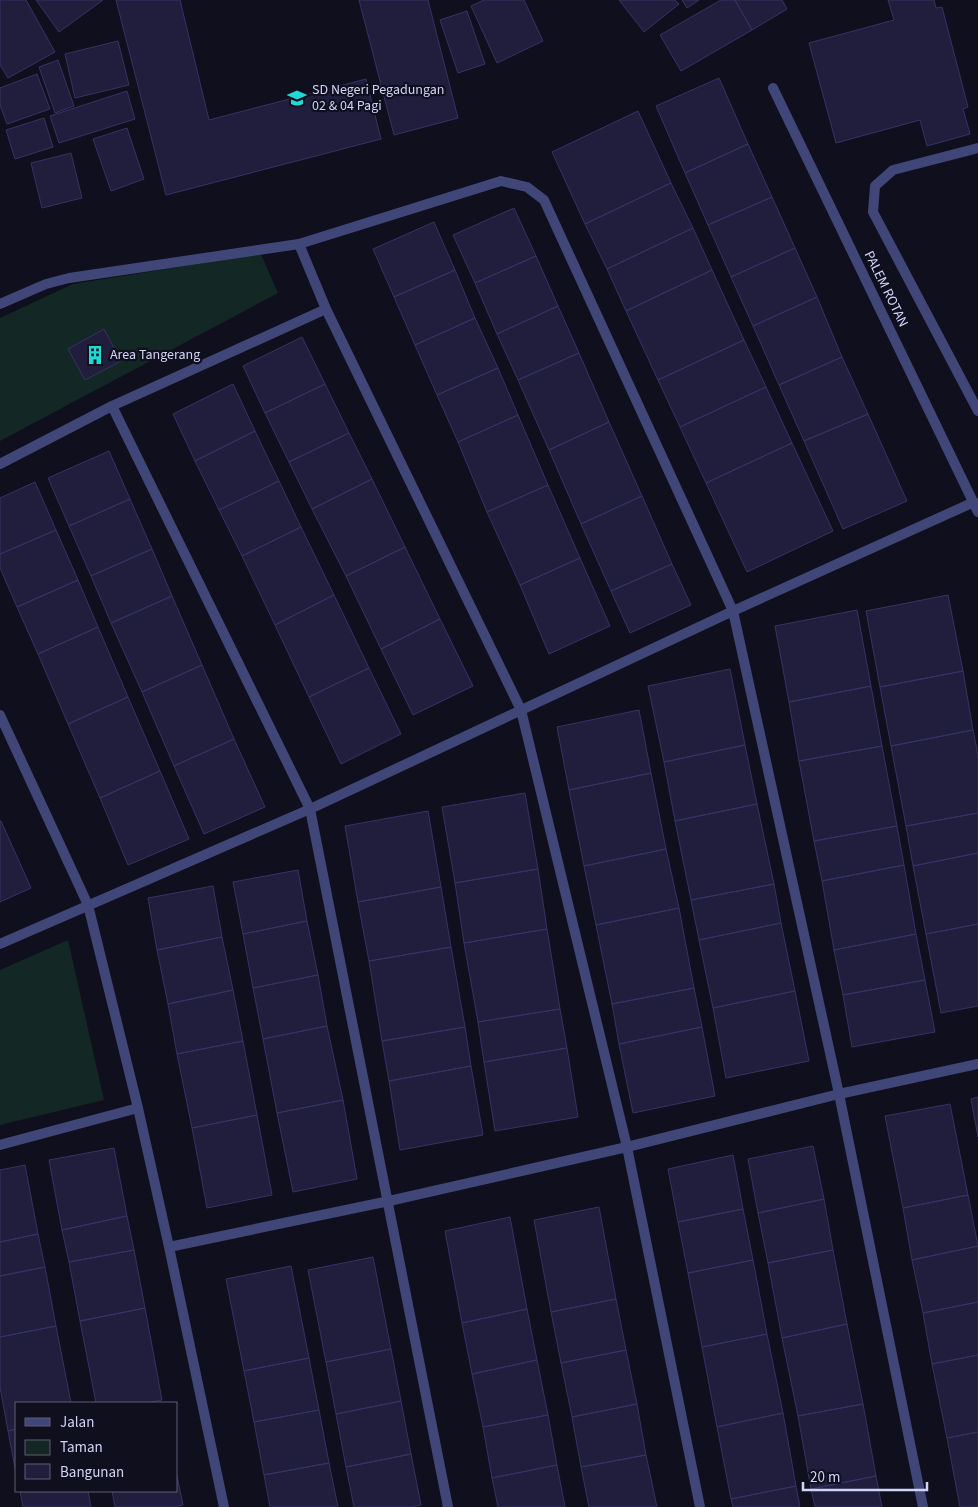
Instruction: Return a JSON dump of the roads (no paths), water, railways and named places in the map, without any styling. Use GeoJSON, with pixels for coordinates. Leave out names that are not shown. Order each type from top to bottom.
{"type":"FeatureCollection","features":[{"type":"Feature","properties":{"kind":"street","name":"PALEM ROTAN"},"geometry":{"type":"LineString","coordinates":[[773,88],[976,501],[978,512]]}},
{"type":"Feature","properties":{"kind":"street"},"geometry":{"type":"LineString","coordinates":[[978,148],[893,170],[875,186],[873,212],[978,412]]}},
{"type":"Feature","properties":{"kind":"street"},"geometry":{"type":"LineString","coordinates":[[0,304],[46,284],[69,278],[299,244],[501,181],[527,187],[544,200],[733,611],[839,1094],[923,1507]]}},
{"type":"Feature","properties":{"kind":"street"},"geometry":{"type":"LineString","coordinates":[[299,244],[326,309],[521,710],[627,1147],[700,1507]]}},
{"type":"Feature","properties":{"kind":"street"},"geometry":{"type":"LineString","coordinates":[[0,464],[112,406],[326,309]]}},
{"type":"Feature","properties":{"kind":"street"},"geometry":{"type":"LineString","coordinates":[[112,406],[310,809],[448,1507]]}},
{"type":"Feature","properties":{"kind":"street"},"geometry":{"type":"LineString","coordinates":[[0,944],[310,809],[733,611],[976,501]]}},
{"type":"Feature","properties":{"kind":"street"},"geometry":{"type":"LineString","coordinates":[[0,715],[88,905],[138,1108],[224,1507]]}},
{"type":"Feature","properties":{"kind":"street"},"geometry":{"type":"LineString","coordinates":[[169,1247],[389,1201],[627,1147],[839,1094],[978,1064]]}},
{"type":"Feature","properties":{"kind":"street"},"geometry":{"type":"LineString","coordinates":[[0,1145],[138,1108]]}},
{"type":"Feature","properties":{"kind":"place","name":"SD Negeri Pegadungan 02 & 04 Pagi"},"geometry":{"type":"Point","coordinates":[297,98]}},
{"type":"Feature","properties":{"kind":"place","name":"Area Tangerang"},"geometry":{"type":"Point","coordinates":[95,355]}}]}
